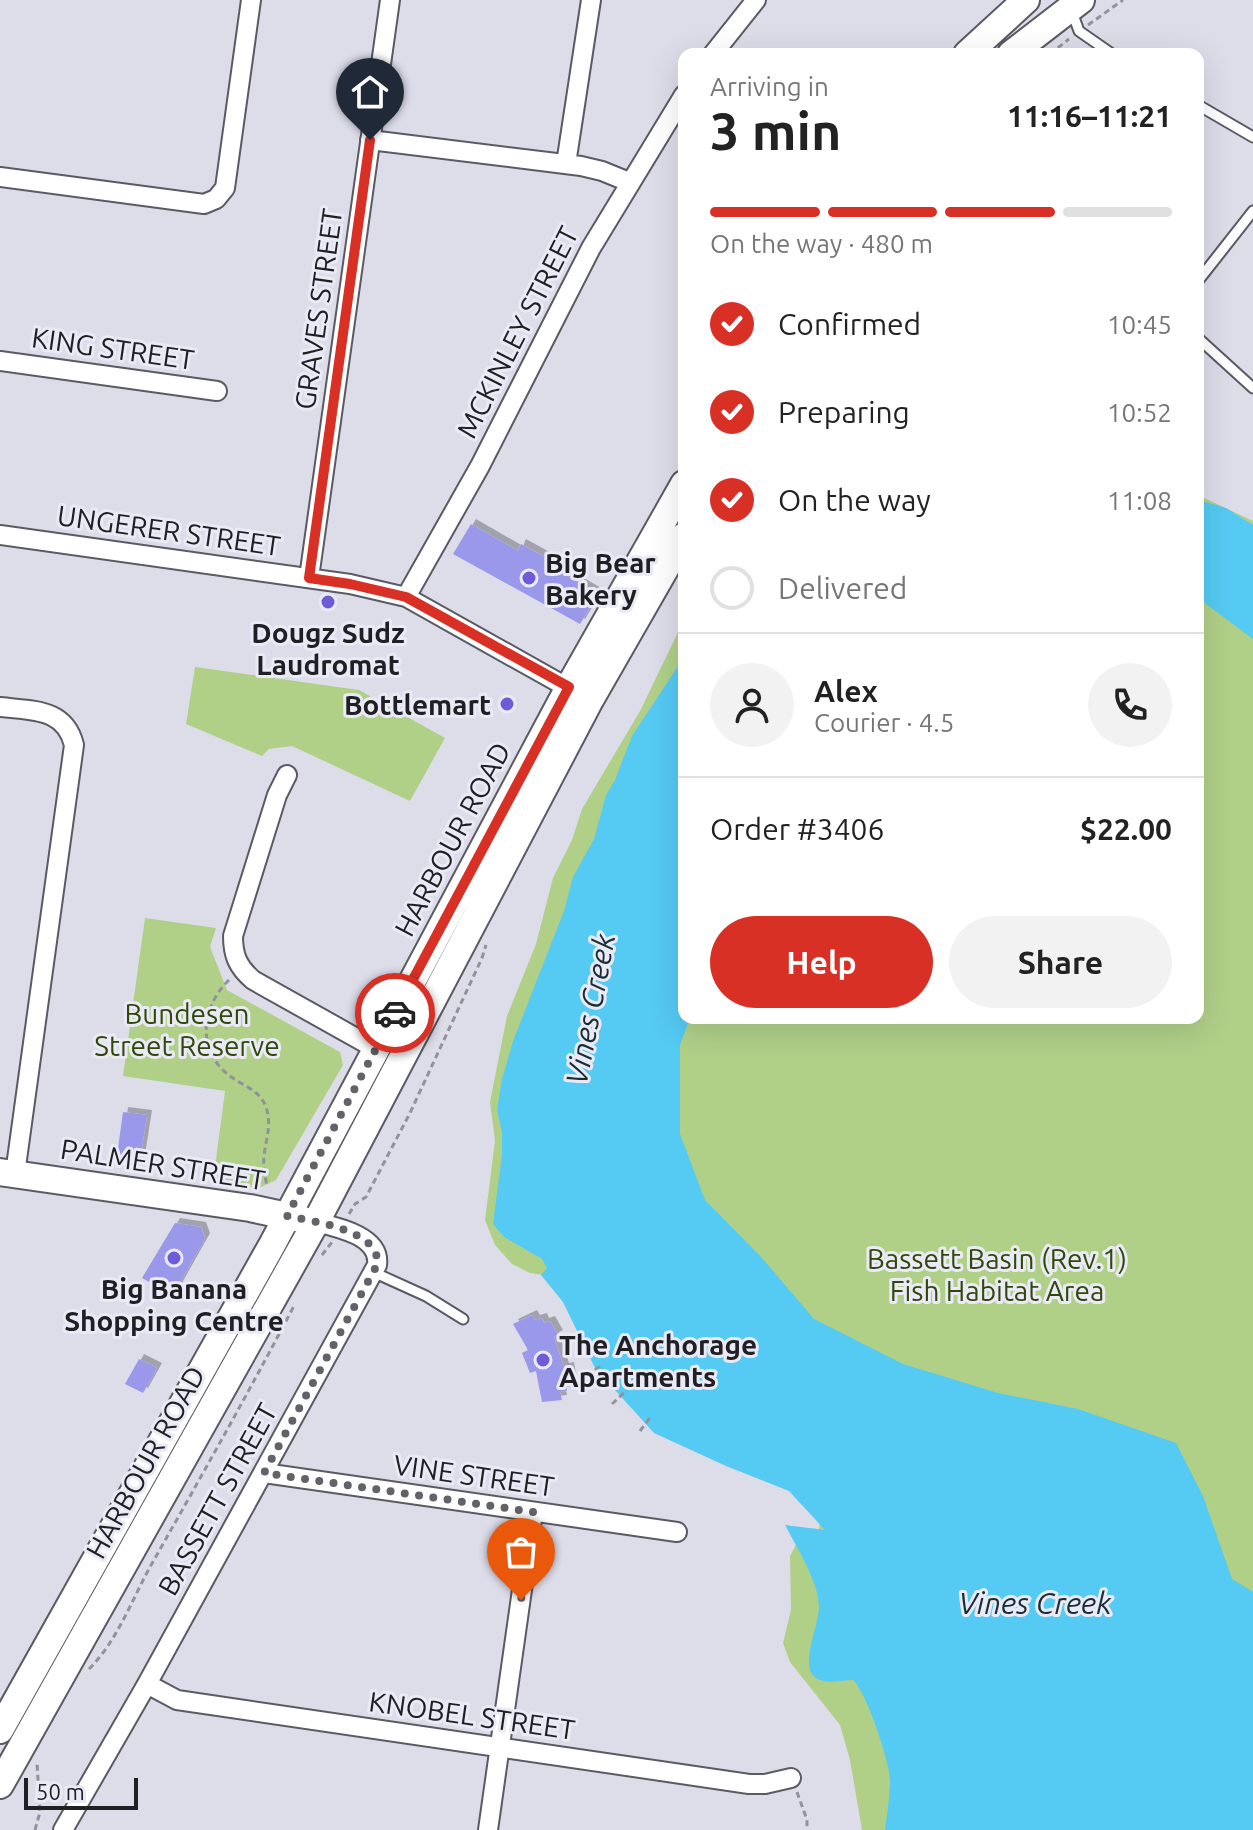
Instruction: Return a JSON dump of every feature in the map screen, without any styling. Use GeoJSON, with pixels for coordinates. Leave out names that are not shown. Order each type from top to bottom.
{"type":"FeatureCollection","features":[{"type":"Feature","properties":{"kind":"main road"},"geometry":{"type":"LineString","coordinates":[[974,48],[1026,0]]}},
{"type":"Feature","properties":{"kind":"main road"},"geometry":{"type":"LineString","coordinates":[[1018,48],[1072,2]]}},
{"type":"Feature","properties":{"kind":"main road","name":"HARBOUR ROAD"},"geometry":{"type":"LineString","coordinates":[[0,1785],[325,1231],[579,694],[678,496]]}},
{"type":"Feature","properties":{"kind":"main road","name":"HARBOUR ROAD"},"geometry":{"type":"LineString","coordinates":[[0,1730],[287,1216],[376,1049],[579,694],[678,545]]}},
{"type":"Feature","properties":{"kind":"main road","name":"PALMER STREET"},"geometry":{"type":"LineString","coordinates":[[8,1173],[287,1216],[325,1231]]}},
{"type":"Feature","properties":{"kind":"street"},"geometry":{"type":"LineString","coordinates":[[0,177],[173,202],[204,204],[216,199],[225,188],[251,0]]}},
{"type":"Feature","properties":{"kind":"street","name":"GRAVES STREET"},"geometry":{"type":"LineString","coordinates":[[309,578],[390,0]]}},
{"type":"Feature","properties":{"kind":"street"},"geometry":{"type":"LineString","coordinates":[[566,164],[591,0]]}},
{"type":"Feature","properties":{"kind":"street"},"geometry":{"type":"LineString","coordinates":[[718,48],[756,0]]}},
{"type":"Feature","properties":{"kind":"street","name":"MCKINLEY STREET"},"geometry":{"type":"LineString","coordinates":[[406,597],[480,466],[591,248],[678,104]]}},
{"type":"Feature","properties":{"kind":"street"},"geometry":{"type":"LineString","coordinates":[[370,140],[566,164],[602,171],[629,182]]}},
{"type":"Feature","properties":{"kind":"street","name":"KING STREET"},"geometry":{"type":"LineString","coordinates":[[0,361],[217,391]]}},
{"type":"Feature","properties":{"kind":"street","name":"UNGERER STREET"},"geometry":{"type":"LineString","coordinates":[[0,535],[350,584],[406,597],[579,694]]}},
{"type":"Feature","properties":{"kind":"street"},"geometry":{"type":"LineString","coordinates":[[0,707],[46,713],[62,721],[70,729],[74,745],[8,1173]]}},
{"type":"Feature","properties":{"kind":"street"},"geometry":{"type":"LineString","coordinates":[[287,775],[277,795],[233,936],[233,951],[242,970],[253,980],[376,1049]]}},
{"type":"Feature","properties":{"kind":"street"},"geometry":{"type":"LineString","coordinates":[[325,1231],[341,1228],[370,1244],[378,1257],[373,1272]]}},
{"type":"Feature","properties":{"kind":"street","name":"BASSETT STREET"},"geometry":{"type":"LineString","coordinates":[[63,1830],[147,1684],[373,1272]]}},
{"type":"Feature","properties":{"kind":"street","name":"VINE STREET"},"geometry":{"type":"LineString","coordinates":[[264,1473],[677,1532]]}},
{"type":"Feature","properties":{"kind":"street"},"geometry":{"type":"LineString","coordinates":[[488,1830],[533,1512]]}},
{"type":"Feature","properties":{"kind":"street","name":"KNOBEL STREET"},"geometry":{"type":"LineString","coordinates":[[147,1684],[177,1700],[749,1784],[791,1778]]}},
{"type":"Feature","properties":{"kind":"lane"},"geometry":{"type":"LineString","coordinates":[[1072,2],[1079,31],[1095,48]]}},
{"type":"Feature","properties":{"kind":"lane"},"geometry":{"type":"LineString","coordinates":[[1204,108],[1253,137]]}},
{"type":"Feature","properties":{"kind":"lane"},"geometry":{"type":"LineString","coordinates":[[1204,273],[1253,211]]}},
{"type":"Feature","properties":{"kind":"lane"},"geometry":{"type":"LineString","coordinates":[[1204,343],[1253,388]]}},
{"type":"Feature","properties":{"kind":"lane"},"geometry":{"type":"LineString","coordinates":[[373,1272],[426,1296],[463,1319]]}},
{"type":"Feature","properties":{"kind":"path"},"geometry":{"type":"LineString","coordinates":[[349,1214],[355,1204],[366,1197],[410,1113],[482,958],[489,933]]}},
{"type":"Feature","properties":{"kind":"path"},"geometry":{"type":"LineString","coordinates":[[242,970],[215,995],[207,1016],[206,1038],[217,1063],[226,1073],[256,1092],[267,1109],[269,1130],[264,1158],[267,1186]]}},
{"type":"Feature","properties":{"kind":"path"},"geometry":{"type":"LineString","coordinates":[[318,1261],[325,1231]]}},
{"type":"Feature","properties":{"kind":"path"},"geometry":{"type":"LineString","coordinates":[[84,1676],[108,1647],[296,1302]]}},
{"type":"Feature","properties":{"kind":"path"},"geometry":{"type":"LineString","coordinates":[[587,1376],[603,1364]]}},
{"type":"Feature","properties":{"kind":"path"},"geometry":{"type":"LineString","coordinates":[[612,1404],[627,1390]]}},
{"type":"Feature","properties":{"kind":"path"},"geometry":{"type":"LineString","coordinates":[[640,1431],[652,1415]]}},
{"type":"Feature","properties":{"kind":"path"},"geometry":{"type":"LineString","coordinates":[[35,1830],[40,1812],[38,1759]]}},
{"type":"Feature","properties":{"kind":"path"},"geometry":{"type":"LineString","coordinates":[[791,1778],[807,1820],[807,1830]]}},
{"type":"Feature","properties":{"kind":"green space","name":"Bassett Basin (Rev.1) Fish Habitat Area"},"geometry":{"type":"Polygon","coordinates":[[[1204,498],[1253,521],[1253,1830],[862,1830],[850,1760],[840,1725],[790,1662],[783,1643],[791,1610],[790,1556],[805,1528],[819,1529],[827,1466],[584,1281],[530,1273],[512,1264],[495,1245],[485,1220],[495,1141],[490,1102],[507,1016],[536,944],[553,878],[572,840],[582,809],[640,711],[678,632],[678,1024],[1204,1024],[1204,498]]]}},
{"type":"Feature","properties":{"kind":"green space"},"geometry":{"type":"Polygon","coordinates":[[[195,667],[359,690],[445,738],[410,801],[292,746],[269,749],[262,756],[186,724],[195,667]]]}},
{"type":"Feature","properties":{"kind":"green space","name":"Bundesen Street Reserve"},"geometry":{"type":"Polygon","coordinates":[[[145,918],[216,928],[210,947],[227,990],[340,1052],[343,1065],[276,1180],[259,1188],[213,1182],[225,1091],[123,1076],[145,918]]]}},
{"type":"Feature","properties":{"kind":"water"},"geometry":{"type":"Polygon","coordinates":[[[1204,502],[1226,508],[1253,525],[1253,639],[1204,602],[1204,502]]]}},
{"type":"Feature","properties":{"kind":"water","name":"Vines Creek"},"geometry":{"type":"Polygon","coordinates":[[[678,666],[678,1024],[688,1024],[680,1045],[680,1134],[705,1200],[762,1258],[814,1319],[903,1364],[998,1393],[1078,1409],[1176,1443],[1203,1496],[1232,1579],[1253,1592],[1253,1830],[885,1830],[890,1792],[889,1771],[864,1698],[853,1680],[820,1680],[809,1668],[818,1597],[806,1565],[785,1525],[825,1530],[789,1491],[654,1433],[595,1368],[563,1302],[541,1275],[547,1268],[542,1259],[504,1237],[493,1224],[502,1155],[502,1132],[497,1110],[502,1079],[513,1041],[564,911],[573,877],[594,839],[606,795],[632,736],[678,666]]]}},
{"type":"Feature","properties":{"kind":"building"},"geometry":{"type":"Polygon","coordinates":[[[471,524],[518,551],[521,544],[570,571],[567,576],[598,594],[580,624],[453,554],[471,524]]]}},
{"type":"Feature","properties":{"kind":"building"},"geometry":{"type":"Polygon","coordinates":[[[123,1112],[147,1115],[139,1166],[116,1163],[123,1112]]]}},
{"type":"Feature","properties":{"kind":"building","name":"Big Banana Shopping Centre"},"geometry":{"type":"Polygon","coordinates":[[[175,1223],[201,1227],[205,1238],[173,1295],[142,1278],[175,1223]]]}},
{"type":"Feature","properties":{"kind":"building","name":"The Anchorage Apartments"},"geometry":{"type":"Polygon","coordinates":[[[532,1315],[535,1320],[542,1318],[544,1323],[550,1321],[558,1335],[554,1337],[564,1368],[569,1367],[572,1385],[566,1386],[567,1391],[560,1392],[562,1400],[542,1402],[536,1371],[530,1373],[522,1353],[528,1350],[513,1324],[532,1315]]]}},
{"type":"Feature","properties":{"kind":"building"},"geometry":{"type":"Polygon","coordinates":[[[139,1359],[157,1368],[143,1393],[125,1384],[139,1359]]]}},
{"type":"Feature","properties":{"kind":"way so far"},"geometry":{"type":"LineString","coordinates":[[395,1013],[287,1216],[341,1228],[370,1244],[378,1257],[377,1265],[264,1473],[533,1512],[521,1600]]}},
{"type":"Feature","properties":{"kind":"place","name":"Big Bear Bakery"},"geometry":{"type":"Point","coordinates":[529,578]}},
{"type":"Feature","properties":{"kind":"place","name":"Dougz Sudz Laudromat"},"geometry":{"type":"Point","coordinates":[328,602]}},
{"type":"Feature","properties":{"kind":"place","name":"Bottlemart"},"geometry":{"type":"Point","coordinates":[507,704]}},
{"type":"Feature","properties":{"kind":"place","name":"Big Banana Shopping Centre"},"geometry":{"type":"Point","coordinates":[174,1258]}},
{"type":"Feature","properties":{"kind":"place","name":"The Anchorage Apartments"},"geometry":{"type":"Point","coordinates":[543,1360]}},
{"type":"Feature","properties":{"kind":"route"},"geometry":{"type":"LineString","coordinates":[[370,140],[309,578],[406,597],[569,687],[395,1013]]}}]}
